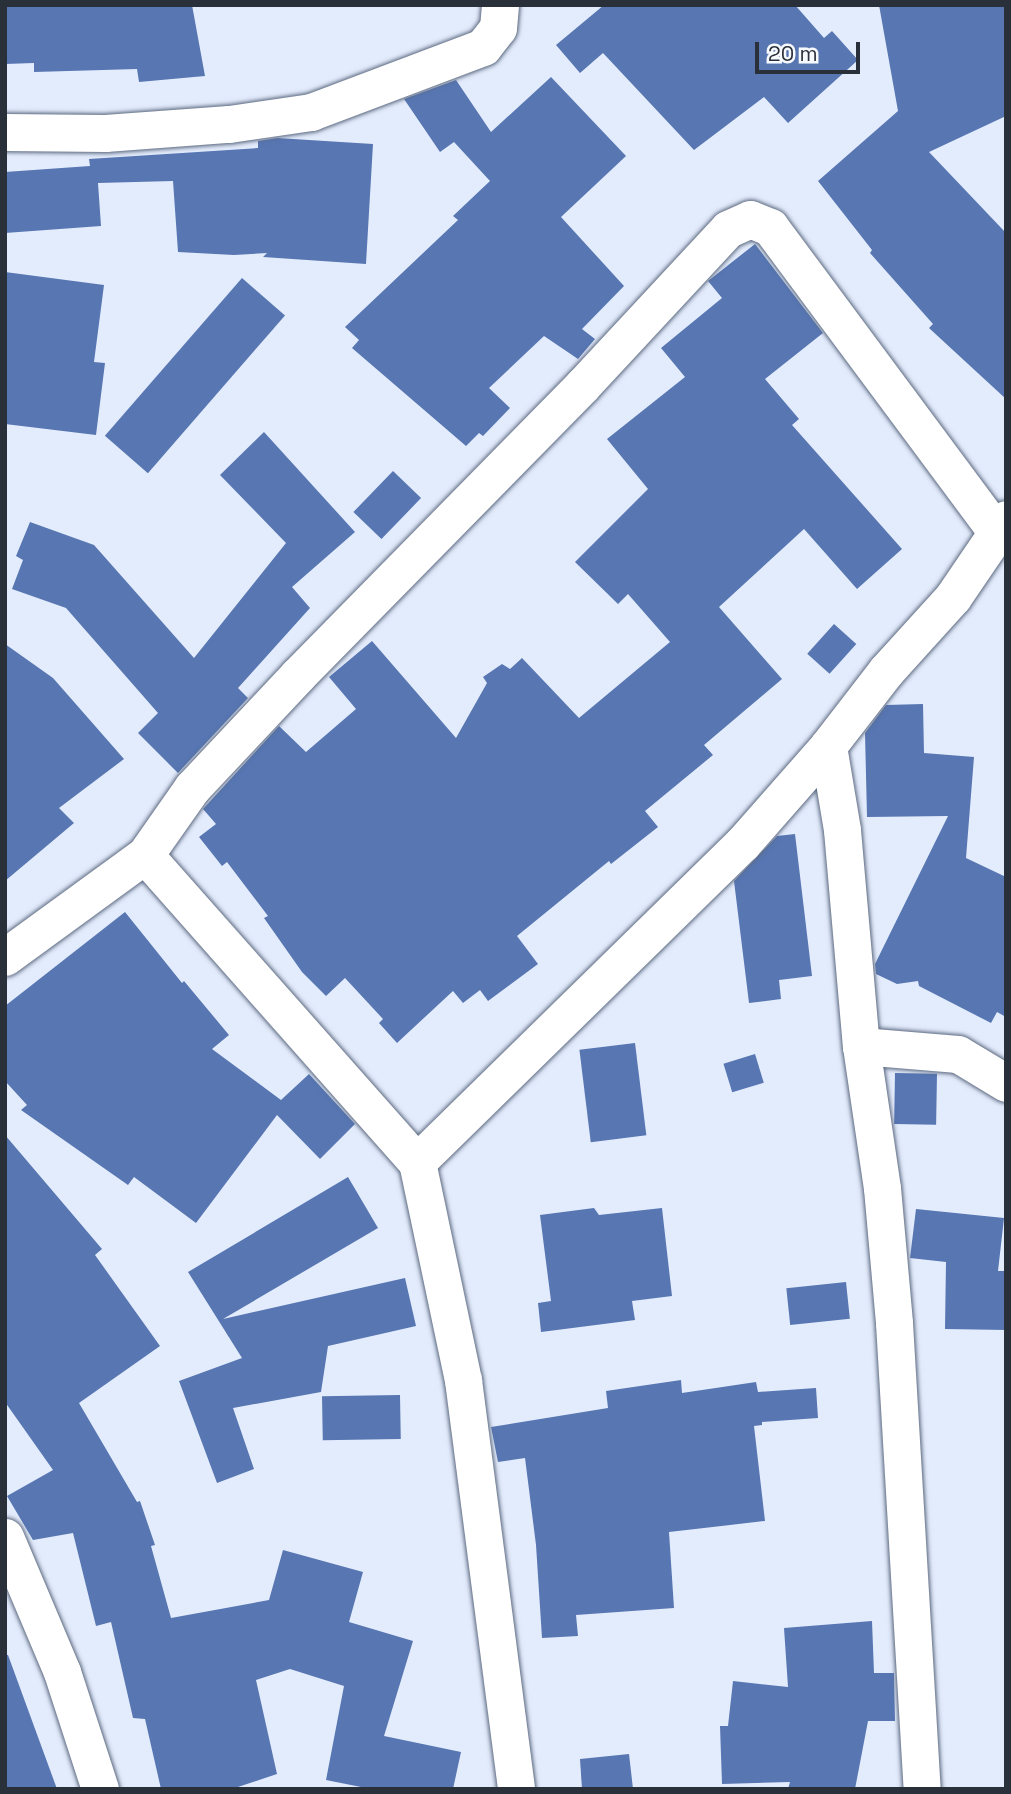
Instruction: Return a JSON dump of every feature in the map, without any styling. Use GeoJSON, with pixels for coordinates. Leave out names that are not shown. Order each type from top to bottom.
{"type":"FeatureCollection","features":[{"type":"Feature","properties":{"kind":"street"},"geometry":{"type":"LineString","coordinates":[[5,132],[105,133],[229,124],[311,113],[483,47],[498,28],[499,5]]}},
{"type":"Feature","properties":{"kind":"street"},"geometry":{"type":"LineString","coordinates":[[5,957],[145,855],[192,788],[298,675],[573,395],[728,229],[750,219],[770,227],[1001,526],[953,597],[886,671],[828,746],[742,844],[417,1162]]}},
{"type":"Feature","properties":{"kind":"street"},"geometry":{"type":"LineString","coordinates":[[828,746],[842,830],[861,1046],[882,1188],[894,1323],[922,1789]]}},
{"type":"Feature","properties":{"kind":"street"},"geometry":{"type":"LineString","coordinates":[[145,855],[417,1162],[463,1380],[516,1789]]}},
{"type":"Feature","properties":{"kind":"street"},"geometry":{"type":"LineString","coordinates":[[861,1046],[958,1054],[1006,1083]]}},
{"type":"Feature","properties":{"kind":"street"},"geometry":{"type":"LineString","coordinates":[[5,1537],[62,1672],[100,1789]]}},
{"type":"Feature","properties":{"kind":"building"},"geometry":{"type":"Polygon","coordinates":[[[5,5],[192,5],[205,76],[139,82],[137,69],[34,72],[34,63],[5,64],[5,5]]]}},
{"type":"Feature","properties":{"kind":"building"},"geometry":{"type":"Polygon","coordinates":[[[604,5],[795,5],[824,38],[832,31],[858,60],[788,123],[764,97],[694,150],[603,53],[580,73],[556,45],[604,5]]]}},
{"type":"Feature","properties":{"kind":"building"},"geometry":{"type":"Polygon","coordinates":[[[879,5],[1006,5],[1006,116],[929,152],[1006,233],[1006,399],[929,328],[933,324],[870,253],[872,250],[818,181],[898,111],[879,5]]]}},
{"type":"Feature","properties":{"kind":"building"},"geometry":{"type":"Polygon","coordinates":[[[551,77],[626,156],[561,217],[624,286],[582,329],[595,339],[578,359],[544,336],[489,388],[510,408],[483,436],[479,433],[466,446],[352,348],[359,340],[345,327],[458,220],[453,216],[490,181],[454,142],[440,152],[404,99],[456,80],[491,132],[551,77]]]}},
{"type":"Feature","properties":{"kind":"building"},"geometry":{"type":"Polygon","coordinates":[[[277,138],[373,144],[366,264],[263,257],[267,253],[234,255],[178,252],[173,181],[98,183],[101,226],[5,233],[5,172],[90,166],[89,159],[258,148],[258,141],[277,138]]]}},
{"type":"Feature","properties":{"kind":"building"},"geometry":{"type":"Polygon","coordinates":[[[755,244],[823,333],[765,379],[799,419],[792,425],[902,549],[857,589],[804,529],[719,607],[782,679],[704,745],[713,755],[645,811],[658,827],[611,864],[609,861],[517,936],[538,964],[488,1001],[480,990],[463,1003],[453,991],[397,1043],[379,1023],[383,1019],[345,978],[326,996],[302,972],[264,918],[268,916],[227,862],[222,866],[199,837],[216,824],[203,809],[279,726],[306,752],[356,709],[329,677],[372,641],[456,738],[487,683],[483,677],[502,664],[510,669],[522,658],[579,718],[670,642],[628,594],[618,604],[575,562],[648,489],[607,439],[685,377],[661,348],[722,298],[708,281],[755,244]]]}},
{"type":"Feature","properties":{"kind":"building"},"geometry":{"type":"Polygon","coordinates":[[[5,272],[104,285],[94,362],[105,363],[96,435],[5,424],[5,272]]]}},
{"type":"Feature","properties":{"kind":"building"},"geometry":{"type":"Polygon","coordinates":[[[242,278],[285,315],[148,473],[105,436],[242,278]]]}},
{"type":"Feature","properties":{"kind":"building"},"geometry":{"type":"Polygon","coordinates":[[[264,432],[355,532],[292,587],[310,608],[238,688],[248,698],[178,773],[138,733],[158,713],[66,608],[12,589],[23,560],[16,556],[30,522],[94,545],[194,658],[286,543],[220,475],[264,432]]]}},
{"type":"Feature","properties":{"kind":"building"},"geometry":{"type":"Polygon","coordinates":[[[393,471],[421,498],[381,539],[353,512],[393,471]]]}},
{"type":"Feature","properties":{"kind":"building"},"geometry":{"type":"Polygon","coordinates":[[[834,624],[856,644],[830,674],[807,654],[834,624]]]}},
{"type":"Feature","properties":{"kind":"building"},"geometry":{"type":"Polygon","coordinates":[[[5,644],[53,678],[124,759],[59,808],[74,823],[5,881],[5,644]]]}},
{"type":"Feature","properties":{"kind":"building"},"geometry":{"type":"Polygon","coordinates":[[[923,704],[924,753],[974,757],[966,858],[1006,877],[1006,1017],[997,1012],[991,1023],[919,986],[918,981],[897,984],[876,974],[875,964],[948,816],[867,817],[865,733],[886,705],[923,704]]]}},
{"type":"Feature","properties":{"kind":"building"},"geometry":{"type":"Polygon","coordinates":[[[795,834],[812,976],[779,980],[781,999],[749,1003],[734,881],[777,836],[795,834]]]}},
{"type":"Feature","properties":{"kind":"building"},"geometry":{"type":"Polygon","coordinates":[[[125,912],[182,983],[184,981],[229,1035],[212,1049],[281,1100],[309,1074],[355,1124],[320,1159],[277,1115],[196,1223],[134,1177],[128,1185],[21,1110],[27,1105],[5,1081],[5,1006],[125,912]]]}},
{"type":"Feature","properties":{"kind":"building"},"geometry":{"type":"Polygon","coordinates":[[[635,1043],[646,1135],[591,1142],[579,1050],[635,1043]]]}},
{"type":"Feature","properties":{"kind":"building"},"geometry":{"type":"Polygon","coordinates":[[[755,1054],[764,1083],[732,1092],[723,1064],[755,1054]]]}},
{"type":"Feature","properties":{"kind":"building"},"geometry":{"type":"Polygon","coordinates":[[[895,1073],[937,1074],[936,1125],[894,1124],[895,1073]]]}},
{"type":"Feature","properties":{"kind":"building"},"geometry":{"type":"Polygon","coordinates":[[[5,1135],[102,1249],[95,1255],[160,1346],[79,1403],[137,1502],[140,1501],[155,1545],[151,1546],[171,1618],[269,1600],[283,1550],[363,1572],[349,1622],[413,1641],[384,1736],[461,1752],[453,1789],[371,1789],[326,1780],[344,1686],[290,1669],[256,1680],[277,1774],[232,1789],[161,1789],[145,1719],[133,1718],[111,1622],[96,1626],[73,1533],[33,1540],[7,1496],[53,1470],[5,1402],[5,1135]]]}},
{"type":"Feature","properties":{"kind":"building"},"geometry":{"type":"Polygon","coordinates":[[[348,1177],[378,1228],[223,1319],[405,1278],[416,1326],[328,1346],[321,1392],[233,1408],[254,1469],[217,1483],[179,1381],[242,1358],[188,1272],[348,1177]]]}},
{"type":"Feature","properties":{"kind":"building"},"geometry":{"type":"Polygon","coordinates":[[[594,1208],[599,1215],[662,1208],[672,1296],[632,1301],[635,1320],[541,1332],[538,1303],[551,1301],[540,1215],[594,1208]]]}},
{"type":"Feature","properties":{"kind":"building"},"geometry":{"type":"Polygon","coordinates":[[[916,1209],[1004,1218],[998,1271],[1006,1271],[1006,1330],[945,1329],[946,1262],[910,1258],[916,1209]]]}},
{"type":"Feature","properties":{"kind":"building"},"geometry":{"type":"Polygon","coordinates":[[[846,1282],[850,1319],[790,1325],[786,1288],[846,1282]]]}},
{"type":"Feature","properties":{"kind":"building"},"geometry":{"type":"Polygon","coordinates":[[[681,1380],[682,1393],[756,1382],[758,1392],[816,1388],[818,1418],[762,1422],[762,1425],[754,1426],[765,1521],[669,1532],[674,1608],[576,1615],[578,1636],[542,1638],[536,1545],[525,1458],[498,1462],[491,1427],[608,1408],[606,1391],[681,1380]]]}},
{"type":"Feature","properties":{"kind":"building"},"geometry":{"type":"Polygon","coordinates":[[[400,1395],[401,1439],[323,1440],[322,1396],[400,1395]]]}},
{"type":"Feature","properties":{"kind":"building"},"geometry":{"type":"Polygon","coordinates":[[[872,1621],[874,1673],[894,1673],[895,1721],[868,1721],[855,1789],[788,1789],[790,1782],[722,1784],[720,1726],[728,1726],[733,1681],[788,1687],[784,1628],[872,1621]]]}},
{"type":"Feature","properties":{"kind":"building"},"geometry":{"type":"Polygon","coordinates":[[[5,1655],[8,1655],[57,1789],[5,1789],[5,1655]]]}},
{"type":"Feature","properties":{"kind":"building"},"geometry":{"type":"Polygon","coordinates":[[[629,1754],[633,1789],[582,1789],[580,1759],[629,1754]]]}}]}
